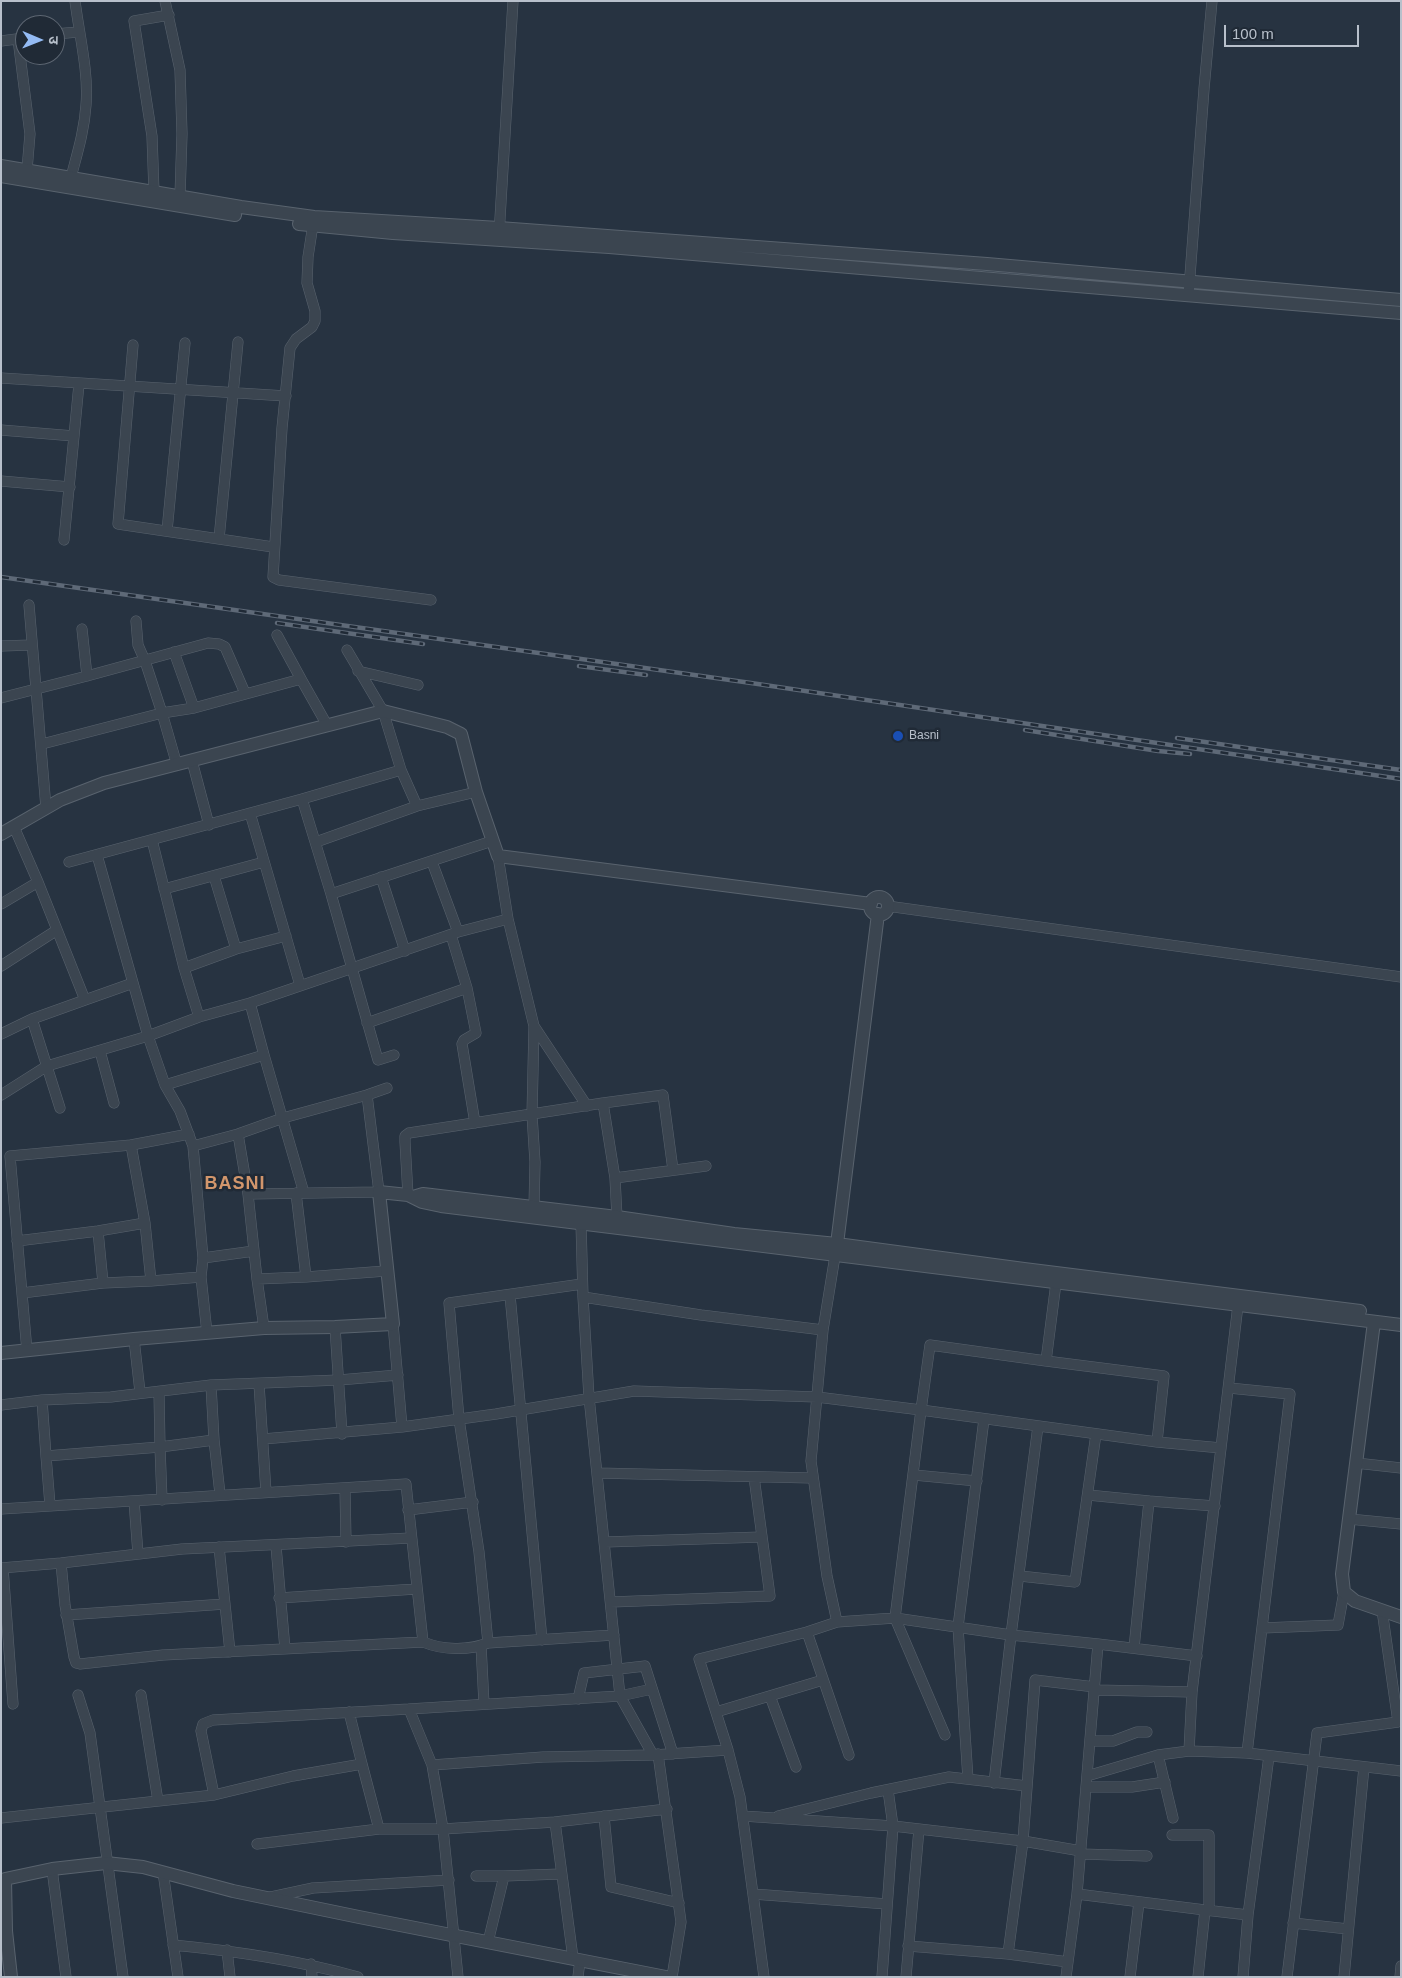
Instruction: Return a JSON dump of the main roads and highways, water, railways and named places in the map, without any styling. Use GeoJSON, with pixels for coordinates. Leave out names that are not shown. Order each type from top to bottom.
{"type":"FeatureCollection","features":[{"type":"Feature","properties":{"kind":"railway"},"geometry":{"type":"LineString","coordinates":[[1,577],[751,683],[1401,779]]}},
{"type":"Feature","properties":{"kind":"railway"},"geometry":{"type":"LineString","coordinates":[[277,623],[423,644]]}},
{"type":"Feature","properties":{"kind":"railway"},"geometry":{"type":"LineString","coordinates":[[579,666],[646,675]]}},
{"type":"Feature","properties":{"kind":"railway"},"geometry":{"type":"LineString","coordinates":[[1025,730],[1158,751],[1190,754]]}},
{"type":"Feature","properties":{"kind":"railway"},"geometry":{"type":"LineString","coordinates":[[1177,738],[1401,770]]}},
{"type":"Feature","properties":{"kind":"place","name":"Basni"},"geometry":{"type":"Point","coordinates":[898,736]}},
{"type":"Feature","properties":{"kind":"district","name":"BASNI"},"geometry":{"type":"Point","coordinates":[235,1184]}}]}
